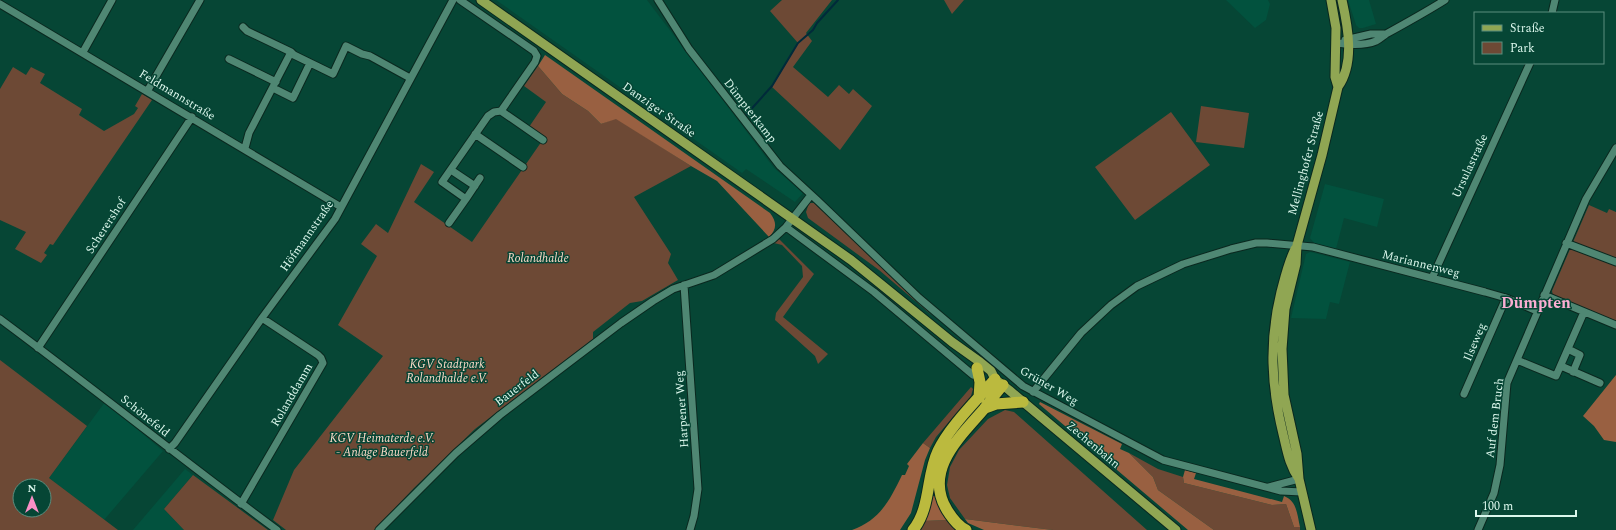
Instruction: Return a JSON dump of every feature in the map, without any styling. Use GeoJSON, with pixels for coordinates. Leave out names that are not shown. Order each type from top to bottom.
{"type":"FeatureCollection","features":[{"type":"Feature","properties":{"kind":"highway"},"geometry":{"type":"LineString","coordinates":[[966,530],[962,528],[951,516],[943,503],[940,489],[941,471],[947,453],[981,403],[980,382],[975,372]]}},
{"type":"Feature","properties":{"kind":"highway"},"geometry":{"type":"LineString","coordinates":[[913,530],[921,518],[932,466],[944,439],[981,403],[999,382]]}},
{"type":"Feature","properties":{"kind":"highway"},"geometry":{"type":"LineString","coordinates":[[981,403],[996,404],[1023,402]]}},
{"type":"Feature","properties":{"kind":"main road","name":"Danziger Straße"},"geometry":{"type":"LineString","coordinates":[[481,0],[822,239]]}},
{"type":"Feature","properties":{"kind":"main road","name":"Mellinghofer Straße"},"geometry":{"type":"LineString","coordinates":[[1331,0],[1336,28],[1337,42],[1335,77],[1338,87]]}},
{"type":"Feature","properties":{"kind":"main road","name":"Mellinghofer Straße"},"geometry":{"type":"LineString","coordinates":[[1311,530],[1299,479],[1290,466],[1278,415],[1272,365],[1274,322],[1288,262],[1297,245],[1322,155],[1338,87],[1343,80],[1347,65],[1348,42],[1342,0]]}},
{"type":"Feature","properties":{"kind":"main road","name":"Zechenbahn"},"geometry":{"type":"LineString","coordinates":[[822,239],[869,273],[952,342],[980,362],[991,371],[999,382]]}},
{"type":"Feature","properties":{"kind":"main road","name":"Zechenbahn"},"geometry":{"type":"LineString","coordinates":[[952,342],[975,372],[986,375],[999,382],[1176,530]]}},
{"type":"Feature","properties":{"kind":"street"},"geometry":{"type":"LineString","coordinates":[[82,52],[112,0]]}},
{"type":"Feature","properties":{"kind":"street"},"geometry":{"type":"LineString","coordinates":[[148,90],[200,0]]}},
{"type":"Feature","properties":{"kind":"street","name":"Höfmannstraße"},"geometry":{"type":"LineString","coordinates":[[169,449],[175,443],[262,318],[327,230],[453,0]]}},
{"type":"Feature","properties":{"kind":"street"},"geometry":{"type":"LineString","coordinates":[[460,0],[534,51],[537,56],[535,62],[501,111],[491,113],[442,182],[466,199]]}},
{"type":"Feature","properties":{"kind":"street","name":"Dümpterkamp"},"geometry":{"type":"LineString","coordinates":[[658,0],[689,49],[770,155],[841,223]]}},
{"type":"Feature","properties":{"kind":"street"},"geometry":{"type":"LineString","coordinates":[[1337,42],[1362,44],[1377,41],[1384,34],[1402,26],[1445,0]]}},
{"type":"Feature","properties":{"kind":"street"},"geometry":{"type":"LineString","coordinates":[[1552,12],[1555,0]]}},
{"type":"Feature","properties":{"kind":"street","name":"Feldmannstraße"},"geometry":{"type":"LineString","coordinates":[[0,4],[148,90],[341,206]]}},
{"type":"Feature","properties":{"kind":"street"},"geometry":{"type":"LineString","coordinates":[[243,27],[247,31],[333,74],[346,46],[362,54],[370,56],[410,78]]}},
{"type":"Feature","properties":{"kind":"street"},"geometry":{"type":"LineString","coordinates":[[245,148],[249,133],[291,52]]}},
{"type":"Feature","properties":{"kind":"street"},"geometry":{"type":"LineString","coordinates":[[229,59],[274,85],[292,98],[310,63]]}},
{"type":"Feature","properties":{"kind":"street","name":"Ursulastraße"},"geometry":{"type":"LineString","coordinates":[[1432,278],[1530,64]]}},
{"type":"Feature","properties":{"kind":"street"},"geometry":{"type":"LineString","coordinates":[[501,111],[543,140]]}},
{"type":"Feature","properties":{"kind":"street","name":"Scherershof"},"geometry":{"type":"LineString","coordinates":[[38,348],[192,117]]}},
{"type":"Feature","properties":{"kind":"street"},"geometry":{"type":"LineString","coordinates":[[475,134],[523,167]]}},
{"type":"Feature","properties":{"kind":"street","name":"Auf dem Bruch"},"geometry":{"type":"LineString","coordinates":[[1478,530],[1494,493],[1502,450],[1507,383],[1566,243],[1593,184],[1616,148]]}},
{"type":"Feature","properties":{"kind":"street"},"geometry":{"type":"LineString","coordinates":[[451,170],[475,186]]}},
{"type":"Feature","properties":{"kind":"street"},"geometry":{"type":"LineString","coordinates":[[449,223],[480,178]]}},
{"type":"Feature","properties":{"kind":"street","name":"Bauerfeld"},"geometry":{"type":"LineString","coordinates":[[379,530],[456,453],[490,423],[637,311],[673,289],[714,275],[773,239],[786,227],[811,195]]}},
{"type":"Feature","properties":{"kind":"street","name":"Grüner Weg"},"geometry":{"type":"LineString","coordinates":[[841,223],[919,298],[976,348],[1023,386],[1033,392],[1162,460],[1286,492],[1302,492]]}},
{"type":"Feature","properties":{"kind":"street","name":"Zechenbahn"},"geometry":{"type":"LineString","coordinates":[[786,227],[874,292],[975,372]]}},
{"type":"Feature","properties":{"kind":"street","name":"Mariannenweg"},"geometry":{"type":"LineString","coordinates":[[1033,392],[1081,333],[1111,305],[1137,286],[1183,264],[1256,243],[1313,247],[1506,298],[1537,311]]}},
{"type":"Feature","properties":{"kind":"street"},"geometry":{"type":"LineString","coordinates":[[1566,243],[1616,262]]}},
{"type":"Feature","properties":{"kind":"street","name":"Harpener Weg"},"geometry":{"type":"LineString","coordinates":[[684,285],[698,489],[694,516],[690,530]]}},
{"type":"Feature","properties":{"kind":"street"},"geometry":{"type":"LineString","coordinates":[[1544,295],[1616,325]]}},
{"type":"Feature","properties":{"kind":"street","name":"Ilseweg"},"geometry":{"type":"LineString","coordinates":[[1464,394],[1506,298]]}},
{"type":"Feature","properties":{"kind":"street"},"geometry":{"type":"LineString","coordinates":[[1517,360],[1556,376],[1584,312]]}},
{"type":"Feature","properties":{"kind":"street","name":"Rolanddamm"},"geometry":{"type":"LineString","coordinates":[[242,504],[323,363],[322,358],[318,355],[262,318]]}},
{"type":"Feature","properties":{"kind":"street","name":"Schönefeld"},"geometry":{"type":"LineString","coordinates":[[0,319],[277,530]]}},
{"type":"Feature","properties":{"kind":"street"},"geometry":{"type":"LineString","coordinates":[[1568,350],[1580,355],[1573,372]]}},
{"type":"Feature","properties":{"kind":"street"},"geometry":{"type":"LineString","coordinates":[[1561,366],[1600,383]]}},
{"type":"Feature","properties":{"kind":"street","name":"Grüner Weg"},"geometry":{"type":"LineString","coordinates":[[1267,487],[1299,479]]}},
{"type":"Feature","properties":{"kind":"shaded area"},"geometry":{"type":"Polygon","coordinates":[[[496,0],[647,0],[774,168],[803,193],[795,202],[746,169],[742,173],[496,0]]]}},
{"type":"Feature","properties":{"kind":"shaded area"},"geometry":{"type":"Polygon","coordinates":[[[1226,0],[1268,0],[1270,4],[1266,20],[1255,28],[1226,0]]]}},
{"type":"Feature","properties":{"kind":"shaded area"},"geometry":{"type":"Polygon","coordinates":[[[1348,0],[1369,0],[1376,24],[1359,28],[1356,25],[1348,0]]]}},
{"type":"Feature","properties":{"kind":"shaded area"},"geometry":{"type":"Polygon","coordinates":[[[545,55],[770,213],[775,222],[775,228],[772,234],[769,237],[717,181],[616,119],[601,124],[588,111],[562,94],[538,66],[545,55]]]}},
{"type":"Feature","properties":{"kind":"shaded area"},"geometry":{"type":"Polygon","coordinates":[[[1325,184],[1384,199],[1377,227],[1344,218],[1336,249],[1315,244],[1310,238],[1325,184]]]}},
{"type":"Feature","properties":{"kind":"shaded area"},"geometry":{"type":"Polygon","coordinates":[[[1310,252],[1350,262],[1339,304],[1330,302],[1326,319],[1291,318],[1306,254],[1310,252]]]}},
{"type":"Feature","properties":{"kind":"shaded area"},"geometry":{"type":"Polygon","coordinates":[[[1616,375],[1616,442],[1604,440],[1594,426],[1583,416],[1616,375]]]}},
{"type":"Feature","properties":{"kind":"shaded area"},"geometry":{"type":"Polygon","coordinates":[[[105,402],[163,451],[104,520],[52,480],[52,478],[49,478],[105,402]]]}},
{"type":"Feature","properties":{"kind":"shaded area"},"geometry":{"type":"Polygon","coordinates":[[[1040,402],[1122,444],[1120,449],[1129,453],[1153,477],[1158,490],[1214,530],[1188,530],[1039,404],[1040,402]]]}},
{"type":"Feature","properties":{"kind":"shaded area"},"geometry":{"type":"Polygon","coordinates":[[[923,443],[930,448],[925,460],[911,513],[900,530],[852,530],[870,521],[883,508],[902,475],[905,475],[909,466],[907,464],[923,443]]]}},
{"type":"Feature","properties":{"kind":"shaded area"},"geometry":{"type":"Polygon","coordinates":[[[185,469],[193,475],[164,509],[184,530],[133,530],[185,469]]]}},
{"type":"Feature","properties":{"kind":"shaded area"},"geometry":{"type":"Polygon","coordinates":[[[1185,470],[1196,473],[1194,479],[1282,502],[1284,496],[1292,501],[1297,513],[1300,527],[1294,527],[1286,504],[1272,505],[1184,483],[1183,477],[1185,470]]]}},
{"type":"Feature","properties":{"kind":"shaded area"},"geometry":{"type":"Polygon","coordinates":[[[932,496],[935,496],[940,510],[947,520],[923,521],[932,496]]]}},
{"type":"Feature","properties":{"kind":"shaded area"},"geometry":{"type":"Polygon","coordinates":[[[965,519],[1053,530],[984,530],[968,523],[965,519]]]}},
{"type":"Feature","properties":{"kind":"green space"},"geometry":{"type":"Polygon","coordinates":[[[782,0],[832,0],[806,33],[812,41],[793,67],[828,97],[839,85],[849,94],[853,89],[872,106],[840,150],[772,87],[798,43],[770,11],[782,0]]]}},
{"type":"Feature","properties":{"kind":"green space"},"geometry":{"type":"Polygon","coordinates":[[[944,0],[964,0],[952,14],[944,0]]]}},
{"type":"Feature","properties":{"kind":"green space"},"geometry":{"type":"Polygon","coordinates":[[[538,66],[562,94],[588,111],[601,124],[616,118],[691,166],[634,197],[671,254],[668,263],[678,280],[642,301],[630,303],[593,332],[593,339],[475,429],[414,488],[374,530],[286,530],[273,520],[294,470],[383,356],[338,325],[377,256],[361,244],[376,224],[388,233],[421,164],[434,172],[414,202],[472,242],[544,138],[529,127],[546,102],[524,86],[538,66]]]}},
{"type":"Feature","properties":{"kind":"green space"},"geometry":{"type":"Polygon","coordinates":[[[13,67],[26,75],[31,67],[45,74],[40,83],[82,109],[79,115],[104,131],[134,114],[138,108],[135,106],[142,94],[152,100],[53,245],[50,244],[44,253],[47,255],[41,263],[15,249],[26,232],[0,220],[0,89],[13,67]]]}},
{"type":"Feature","properties":{"kind":"green space"},"geometry":{"type":"Polygon","coordinates":[[[1201,106],[1249,113],[1244,148],[1196,142],[1201,106]]]}},
{"type":"Feature","properties":{"kind":"green space"},"geometry":{"type":"Polygon","coordinates":[[[1171,112],[1210,165],[1135,220],[1095,167],[1171,112]]]}},
{"type":"Feature","properties":{"kind":"green space"},"geometry":{"type":"Polygon","coordinates":[[[809,203],[814,203],[934,317],[879,270],[808,218],[806,212],[809,203]]]}},
{"type":"Feature","properties":{"kind":"green space"},"geometry":{"type":"Polygon","coordinates":[[[1589,205],[1607,213],[1609,209],[1616,212],[1616,321],[1553,296],[1552,291],[1589,205]]]}},
{"type":"Feature","properties":{"kind":"green space"},"geometry":{"type":"Polygon","coordinates":[[[779,239],[814,274],[783,317],[828,354],[818,364],[815,356],[775,320],[776,313],[803,277],[802,266],[782,245],[774,243],[779,239]]]}},
{"type":"Feature","properties":{"kind":"green space"},"geometry":{"type":"Polygon","coordinates":[[[0,360],[87,426],[49,478],[12,478],[12,518],[52,518],[52,480],[118,530],[0,530],[0,360]]]}},
{"type":"Feature","properties":{"kind":"green space"},"geometry":{"type":"Polygon","coordinates":[[[971,387],[973,389],[971,396],[936,437],[930,448],[923,443],[971,387]]]}},
{"type":"Feature","properties":{"kind":"green space"},"geometry":{"type":"Polygon","coordinates":[[[1005,410],[1014,412],[1147,530],[1053,530],[965,519],[950,498],[947,485],[950,467],[959,450],[988,419],[1005,410]]]}},
{"type":"Feature","properties":{"kind":"green space"},"geometry":{"type":"Polygon","coordinates":[[[1129,453],[1158,469],[1183,477],[1184,483],[1272,505],[1286,504],[1294,527],[1300,527],[1300,530],[1214,530],[1158,490],[1153,477],[1129,453]]]}},
{"type":"Feature","properties":{"kind":"green space"},"geometry":{"type":"Polygon","coordinates":[[[193,475],[268,530],[184,530],[164,509],[193,475]]]}},
{"type":"Feature","properties":{"kind":"green space"},"geometry":{"type":"Polygon","coordinates":[[[946,520],[957,530],[918,530],[923,521],[946,520]]]}},
{"type":"Feature","properties":{"kind":"waterway"},"geometry":{"type":"LineString","coordinates":[[745,116],[772,86],[798,43],[813,30],[817,23],[838,0]]}},
{"type":"Feature","properties":{"kind":"district","name":"Dümpten"},"geometry":{"type":"Point","coordinates":[1536,303]}},
{"type":"Feature","properties":{"kind":"park label","name":"Rolandhalde"},"geometry":{"type":"Point","coordinates":[538,258]}},
{"type":"Feature","properties":{"kind":"park label","name":"KGV Stadtpark Rolandhalde e.V."},"geometry":{"type":"Point","coordinates":[447,371]}},
{"type":"Feature","properties":{"kind":"park label","name":"KGV Heimaterde e.V. - Anlage Bauerfeld"},"geometry":{"type":"Point","coordinates":[382,445]}}]}
